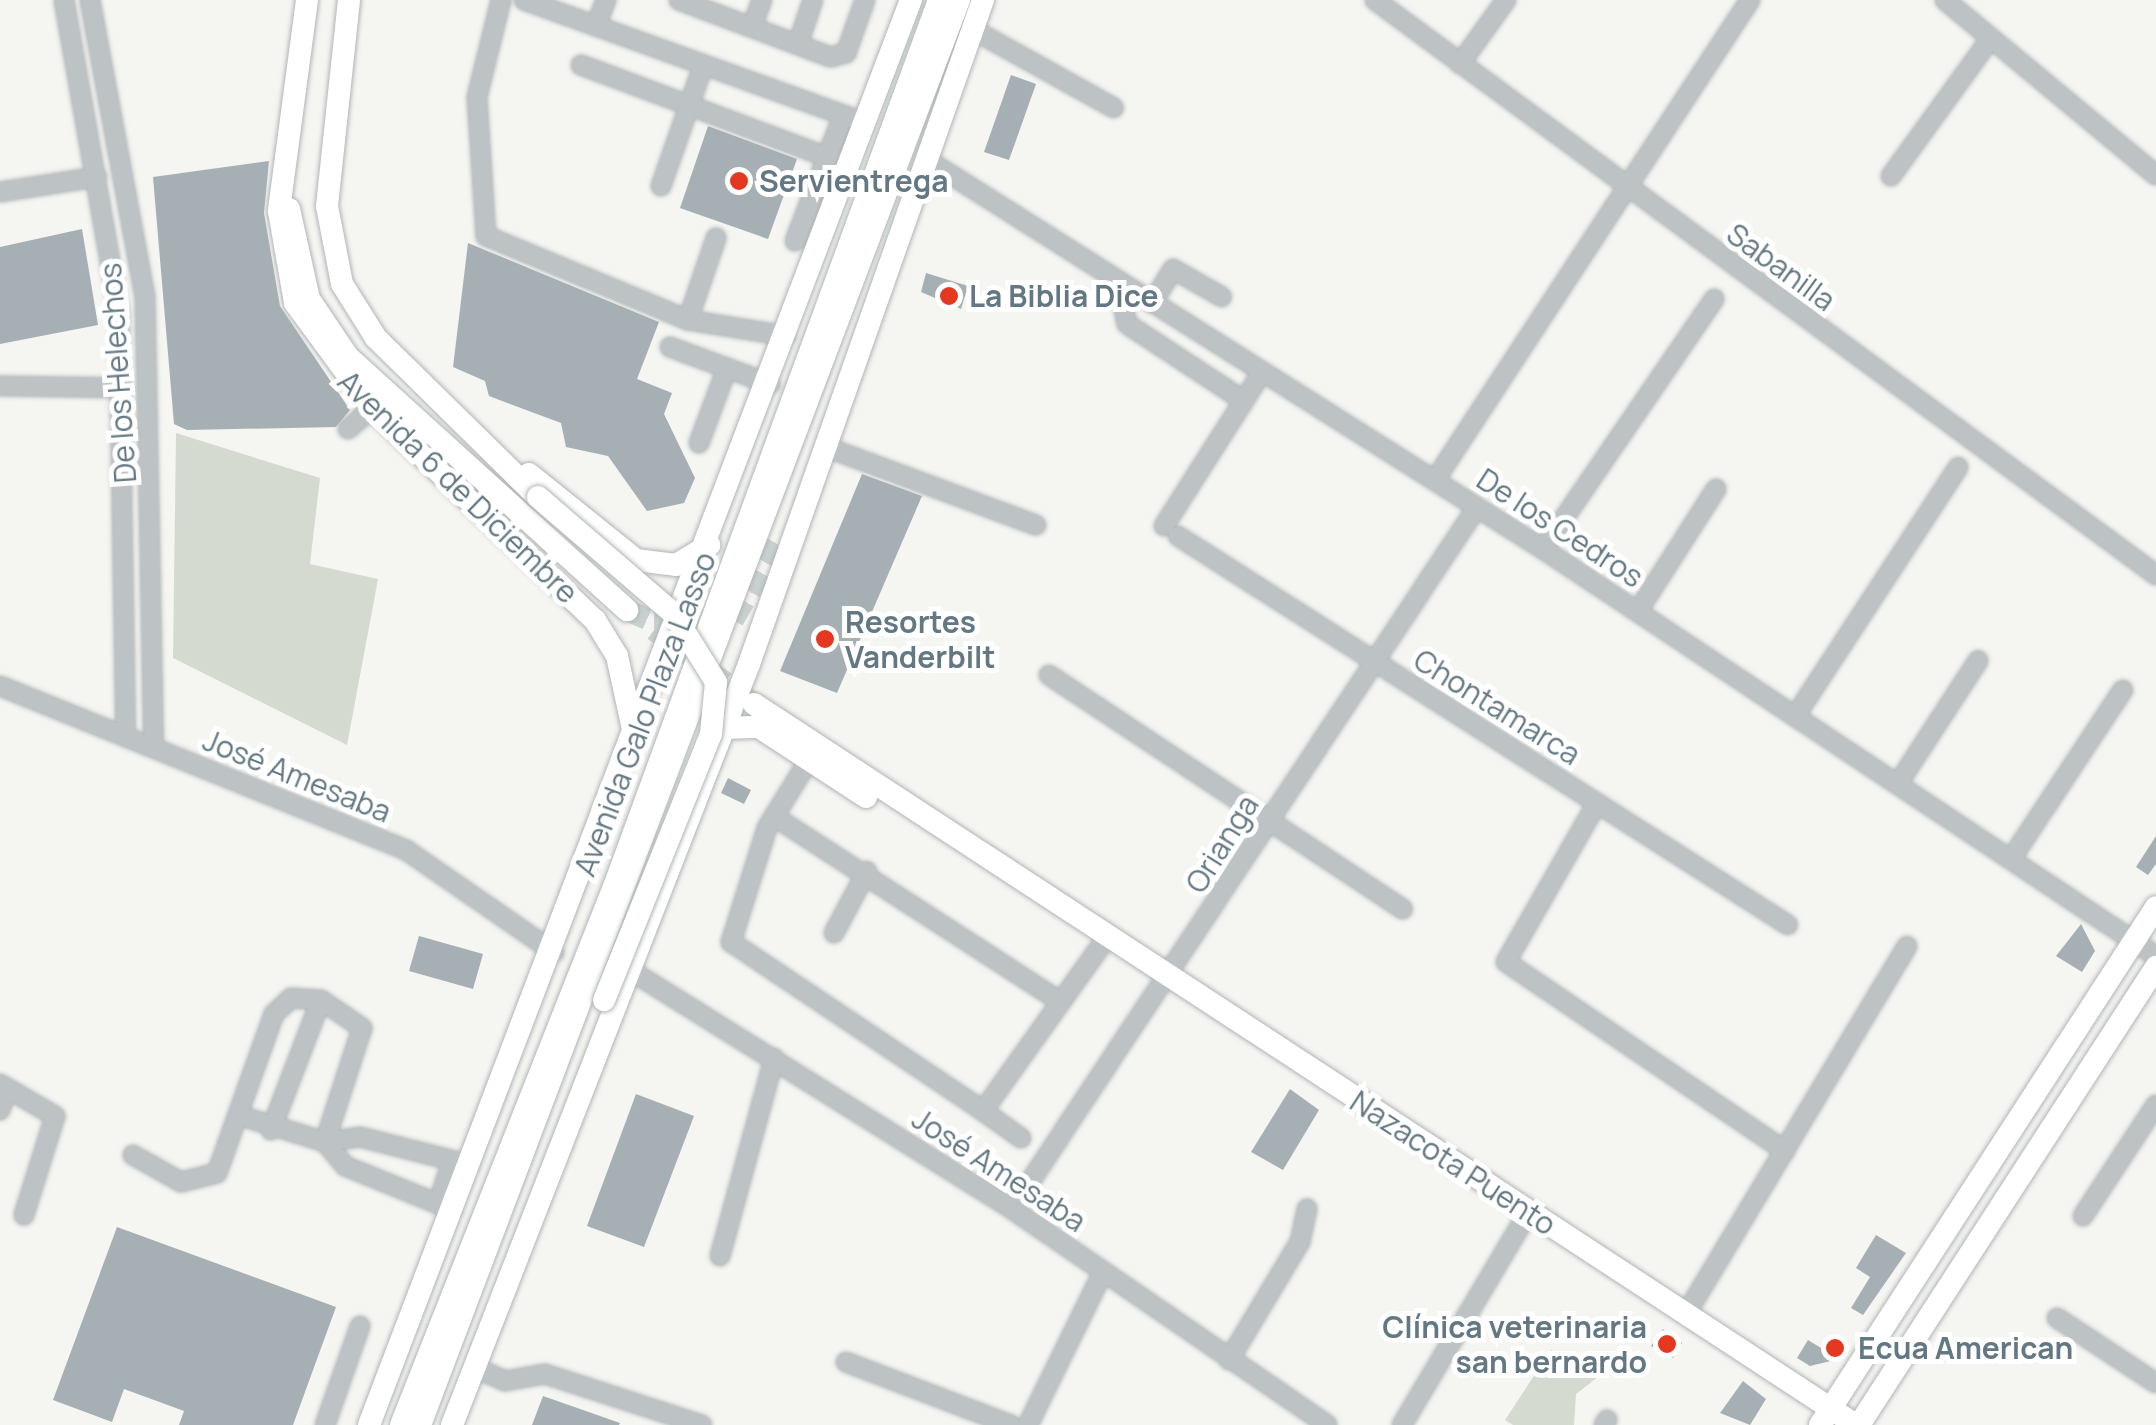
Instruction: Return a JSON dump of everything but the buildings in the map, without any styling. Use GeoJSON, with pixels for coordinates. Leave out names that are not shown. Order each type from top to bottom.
{"type":"FeatureCollection","features":[{"type":"Feature","properties":{"kind":"main road","name":"Avenida 6 de Diciembre"},"geometry":{"type":"LineString","coordinates":[[307,0],[282,176],[280,249],[295,303],[372,408],[594,620],[617,656],[635,738]]}},
{"type":"Feature","properties":{"kind":"main road","name":"Avenida 6 de Diciembre"},"geometry":{"type":"LineString","coordinates":[[350,0],[326,206],[342,284],[376,338],[478,437]]}},
{"type":"Feature","properties":{"kind":"main road","name":"Avenida Galo Plaza Lasso"},"geometry":{"type":"LineString","coordinates":[[369,1425],[461,1164],[554,952],[712,543],[787,336],[854,119],[911,0]]}},
{"type":"Feature","properties":{"kind":"main road","name":"Avenida Galo Plaza Lasso"},"geometry":{"type":"LineString","coordinates":[[401,1425],[615,884],[939,0]]}},
{"type":"Feature","properties":{"kind":"main road","name":"Avenida Galo Plaza Lasso"},"geometry":{"type":"LineString","coordinates":[[420,1425],[959,0]]}},
{"type":"Feature","properties":{"kind":"main road"},"geometry":{"type":"LineString","coordinates":[[452,1425],[634,972],[749,664],[982,0]]}},
{"type":"Feature","properties":{"kind":"main road","name":"Avenida 6 de Diciembre"},"geometry":{"type":"LineString","coordinates":[[282,176],[309,299],[348,357],[627,610]]}},
{"type":"Feature","properties":{"kind":"main road"},"geometry":{"type":"LineString","coordinates":[[781,537],[877,298]]}},
{"type":"Feature","properties":{"kind":"main road"},"geometry":{"type":"LineString","coordinates":[[478,437],[538,497],[673,613],[716,682],[711,734],[604,1000],[584,1094]]}},
{"type":"Feature","properties":{"kind":"main road"},"geometry":{"type":"LineString","coordinates":[[478,437],[636,560],[676,565],[712,543]]}},
{"type":"Feature","properties":{"kind":"main road","name":"Nazacota Puento"},"geometry":{"type":"LineString","coordinates":[[749,664],[756,686],[1024,870],[1050,901]]}},
{"type":"Feature","properties":{"kind":"main road","name":"Nazacota Puento"},"geometry":{"type":"LineString","coordinates":[[754,704],[1686,1314],[1826,1417],[1858,1425]]}},
{"type":"Feature","properties":{"kind":"main road"},"geometry":{"type":"LineString","coordinates":[[725,728],[759,727],[1010,890],[1050,901]]}},
{"type":"Feature","properties":{"kind":"main road"},"geometry":{"type":"LineString","coordinates":[[1826,1417],[2156,907]]}},
{"type":"Feature","properties":{"kind":"main road"},"geometry":{"type":"LineString","coordinates":[[1858,1425],[2156,968]]}},
{"type":"Feature","properties":{"kind":"street","name":"De los Helechos"},"geometry":{"type":"LineString","coordinates":[[64,0],[97,177],[123,388],[126,736]]}},
{"type":"Feature","properties":{"kind":"street","name":"De los Helechos"},"geometry":{"type":"LineString","coordinates":[[90,0],[144,297],[158,666],[154,748]]}},
{"type":"Feature","properties":{"kind":"street"},"geometry":{"type":"LineString","coordinates":[[501,0],[477,97],[480,228],[493,242],[688,320],[787,336]]}},
{"type":"Feature","properties":{"kind":"street"},"geometry":{"type":"LineString","coordinates":[[524,0],[854,119],[827,157],[795,241]]}},
{"type":"Feature","properties":{"kind":"street"},"geometry":{"type":"LineString","coordinates":[[596,26],[606,0]]}},
{"type":"Feature","properties":{"kind":"street"},"geometry":{"type":"LineString","coordinates":[[679,0],[709,5],[798,44],[846,53],[866,0]]}},
{"type":"Feature","properties":{"kind":"street"},"geometry":{"type":"LineString","coordinates":[[752,27],[762,0]]}},
{"type":"Feature","properties":{"kind":"street"},"geometry":{"type":"LineString","coordinates":[[798,44],[813,0]]}},
{"type":"Feature","properties":{"kind":"street","name":"Sabanilla"},"geometry":{"type":"LineString","coordinates":[[1375,0],[2156,574]]}},
{"type":"Feature","properties":{"kind":"street"},"geometry":{"type":"LineString","coordinates":[[1460,64],[1506,0]]}},
{"type":"Feature","properties":{"kind":"street"},"geometry":{"type":"LineString","coordinates":[[1435,480],[1623,185],[1750,0]]}},
{"type":"Feature","properties":{"kind":"street"},"geometry":{"type":"LineString","coordinates":[[1945,0],[2156,175]]}},
{"type":"Feature","properties":{"kind":"street"},"geometry":{"type":"LineString","coordinates":[[972,30],[1114,108]]}},
{"type":"Feature","properties":{"kind":"street"},"geometry":{"type":"LineString","coordinates":[[1891,176],[1991,38]]}},
{"type":"Feature","properties":{"kind":"street"},"geometry":{"type":"LineString","coordinates":[[580,65],[827,157]]}},
{"type":"Feature","properties":{"kind":"street"},"geometry":{"type":"LineString","coordinates":[[662,186],[703,66]]}},
{"type":"Feature","properties":{"kind":"street","name":"De los Cedros"},"geometry":{"type":"LineString","coordinates":[[926,159],[1543,548],[2012,856],[2156,956]]}},
{"type":"Feature","properties":{"kind":"street"},"geometry":{"type":"LineString","coordinates":[[0,192],[97,177]]}},
{"type":"Feature","properties":{"kind":"street"},"geometry":{"type":"LineString","coordinates":[[688,320],[716,238]]}},
{"type":"Feature","properties":{"kind":"street"},"geometry":{"type":"LineString","coordinates":[[1152,303],[1173,269],[1222,296]]}},
{"type":"Feature","properties":{"kind":"street"},"geometry":{"type":"LineString","coordinates":[[1118,281],[1127,324],[1244,401],[1262,372]]}},
{"type":"Feature","properties":{"kind":"street"},"geometry":{"type":"LineString","coordinates":[[1543,548],[1714,299]]}},
{"type":"Feature","properties":{"kind":"street"},"geometry":{"type":"LineString","coordinates":[[670,347],[770,384]]}},
{"type":"Feature","properties":{"kind":"street"},"geometry":{"type":"LineString","coordinates":[[699,443],[727,368]]}},
{"type":"Feature","properties":{"kind":"street"},"geometry":{"type":"LineString","coordinates":[[0,386],[123,388]]}},
{"type":"Feature","properties":{"kind":"street","name":"Chontamarca"},"geometry":{"type":"LineString","coordinates":[[1244,401],[1171,531],[1788,925]]}},
{"type":"Feature","properties":{"kind":"street"},"geometry":{"type":"LineString","coordinates":[[348,430],[372,408]]}},
{"type":"Feature","properties":{"kind":"street"},"geometry":{"type":"LineString","coordinates":[[826,447],[1036,525]]}},
{"type":"Feature","properties":{"kind":"street"},"geometry":{"type":"LineString","coordinates":[[1796,715],[1958,468]]}},
{"type":"Feature","properties":{"kind":"street"},"geometry":{"type":"LineString","coordinates":[[1638,611],[1716,489]]}},
{"type":"Feature","properties":{"kind":"street","name":"Orianga"},"geometry":{"type":"LineString","coordinates":[[1012,1209],[1170,977],[1477,507]]}},
{"type":"Feature","properties":{"kind":"street"},"geometry":{"type":"LineString","coordinates":[[1899,782],[1978,662]]}},
{"type":"Feature","properties":{"kind":"street"},"geometry":{"type":"LineString","coordinates":[[128,664],[158,666]]}},
{"type":"Feature","properties":{"kind":"street"},"geometry":{"type":"LineString","coordinates":[[1049,675],[1403,909]]}},
{"type":"Feature","properties":{"kind":"street"},"geometry":{"type":"LineString","coordinates":[[0,708],[4,687]]}},
{"type":"Feature","properties":{"kind":"street","name":"José Amesaba"},"geometry":{"type":"LineString","coordinates":[[4,687],[406,850],[554,952]]}},
{"type":"Feature","properties":{"kind":"street"},"geometry":{"type":"LineString","coordinates":[[2012,856],[2123,690]]}},
{"type":"Feature","properties":{"kind":"street"},"geometry":{"type":"LineString","coordinates":[[808,760],[778,819],[730,942],[1020,1138]]}},
{"type":"Feature","properties":{"kind":"street"},"geometry":{"type":"LineString","coordinates":[[1597,804],[1505,959],[1785,1150]]}},
{"type":"Feature","properties":{"kind":"street"},"geometry":{"type":"LineString","coordinates":[[778,819],[866,871],[1062,1002]]}},
{"type":"Feature","properties":{"kind":"street"},"geometry":{"type":"LineString","coordinates":[[834,933],[866,871]]}},
{"type":"Feature","properties":{"kind":"street"},"geometry":{"type":"LineString","coordinates":[[984,1111],[1107,938]]}},
{"type":"Feature","properties":{"kind":"street"},"geometry":{"type":"LineString","coordinates":[[1686,1314],[1907,946]]}},
{"type":"Feature","properties":{"kind":"street","name":"José Amesaba"},"geometry":{"type":"LineString","coordinates":[[634,972],[1012,1209],[1328,1425]]}},
{"type":"Feature","properties":{"kind":"street"},"geometry":{"type":"LineString","coordinates":[[132,1155],[197,1184],[217,1174],[274,1014],[292,998],[321,1000],[362,1028],[326,1142]]}},
{"type":"Feature","properties":{"kind":"street"},"geometry":{"type":"LineString","coordinates":[[271,1130],[321,1000]]}},
{"type":"Feature","properties":{"kind":"street"},"geometry":{"type":"LineString","coordinates":[[720,1256],[774,1058]]}},
{"type":"Feature","properties":{"kind":"street"},"geometry":{"type":"LineString","coordinates":[[0,1110],[4,1086],[56,1116],[24,1215]]}},
{"type":"Feature","properties":{"kind":"street"},"geometry":{"type":"LineString","coordinates":[[2083,1216],[2156,1105]]}},
{"type":"Feature","properties":{"kind":"street"},"geometry":{"type":"LineString","coordinates":[[238,1115],[271,1130],[326,1142],[360,1137],[461,1164]]}},
{"type":"Feature","properties":{"kind":"street"},"geometry":{"type":"LineString","coordinates":[[326,1142],[345,1166],[445,1207]]}},
{"type":"Feature","properties":{"kind":"street"},"geometry":{"type":"LineString","coordinates":[[1229,1360],[1300,1242],[1307,1210]]}},
{"type":"Feature","properties":{"kind":"street"},"geometry":{"type":"LineString","coordinates":[[1402,1425],[1528,1213]]}},
{"type":"Feature","properties":{"kind":"street"},"geometry":{"type":"LineString","coordinates":[[1028,1425],[1103,1272]]}},
{"type":"Feature","properties":{"kind":"street"},"geometry":{"type":"LineString","coordinates":[[2056,1318],[2156,1383]]}},
{"type":"Feature","properties":{"kind":"street"},"geometry":{"type":"LineString","coordinates":[[325,1425],[360,1326]]}},
{"type":"Feature","properties":{"kind":"street"},"geometry":{"type":"LineString","coordinates":[[846,1362],[1011,1425]]}},
{"type":"Feature","properties":{"kind":"street"},"geometry":{"type":"LineString","coordinates":[[475,1368],[505,1381],[545,1374],[696,1424]]}},
{"type":"Feature","properties":{"kind":"shaded area"},"geometry":{"type":"Polygon","coordinates":[[[176,433],[320,478],[310,564],[378,579],[347,745],[173,658],[176,433]]]}},
{"type":"Feature","properties":{"kind":"shaded area"},"geometry":{"type":"Polygon","coordinates":[[[1551,1350],[1598,1377],[1576,1394],[1574,1425],[1513,1425],[1505,1420],[1551,1350]]]}},
{"type":"Feature","properties":{"kind":"tunnel"},"geometry":{"type":"LineString","coordinates":[[627,610],[654,622],[733,620],[781,537]]}},
{"type":"Feature","properties":{"kind":"tunnel"},"geometry":{"type":"LineString","coordinates":[[654,630],[753,703]]}},
{"type":"Feature","properties":{"kind":"place","name":"Servientrega"},"geometry":{"type":"Point","coordinates":[739,181]}},
{"type":"Feature","properties":{"kind":"place","name":"La Biblia Dice"},"geometry":{"type":"Point","coordinates":[949,296]}},
{"type":"Feature","properties":{"kind":"place","name":"Resortes Vanderbilt"},"geometry":{"type":"Point","coordinates":[825,639]}},
{"type":"Feature","properties":{"kind":"place","name":"Clínica veterinaria san bernardo"},"geometry":{"type":"Point","coordinates":[1667,1344]}},
{"type":"Feature","properties":{"kind":"place","name":"Ecua American"},"geometry":{"type":"Point","coordinates":[1835,1348]}}]}
